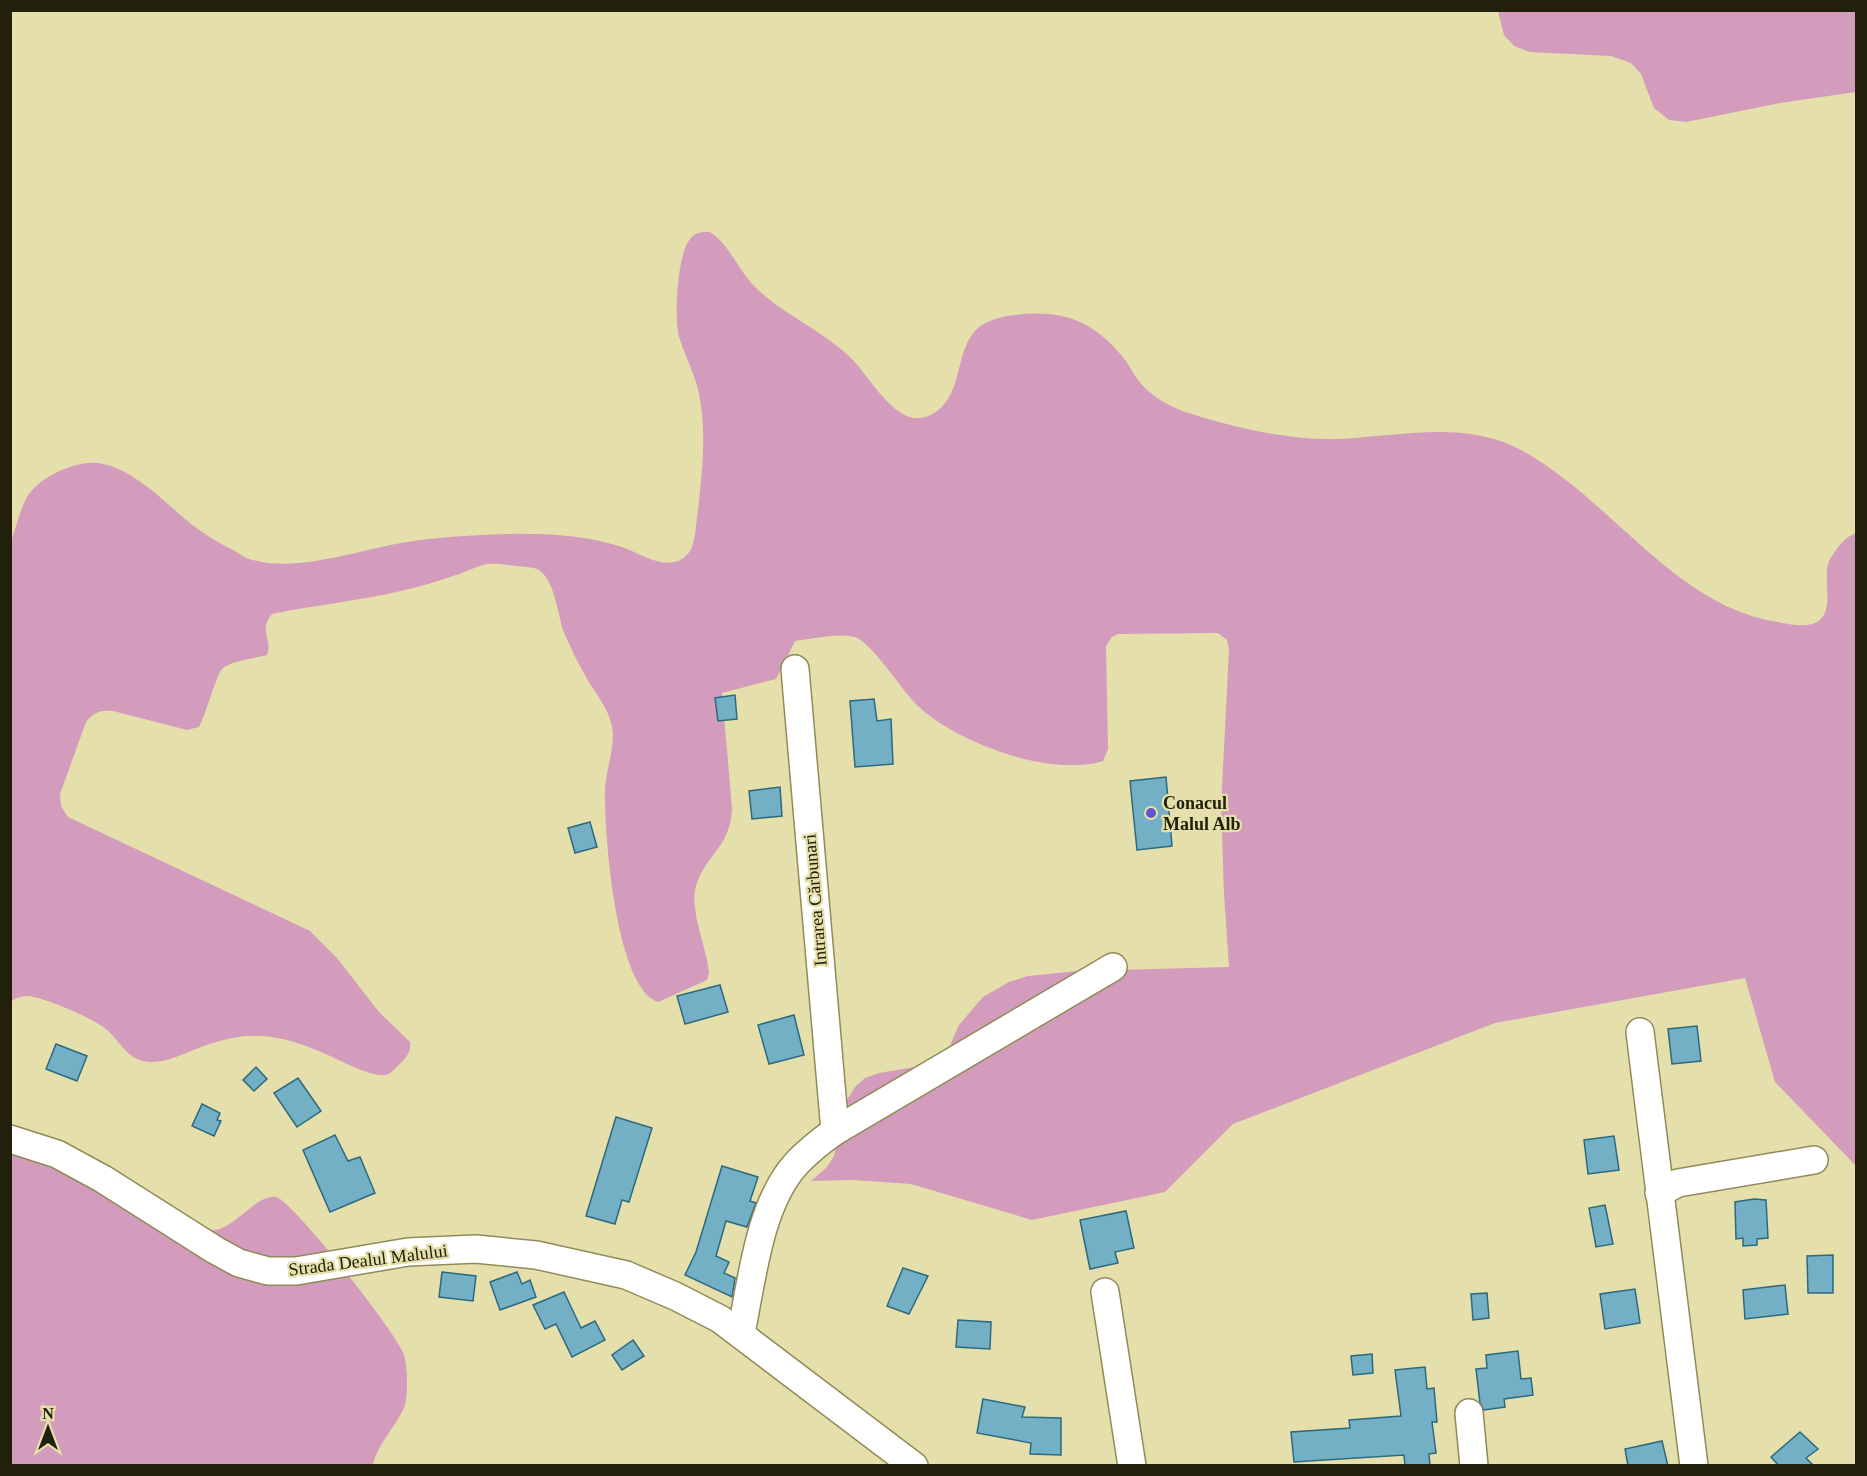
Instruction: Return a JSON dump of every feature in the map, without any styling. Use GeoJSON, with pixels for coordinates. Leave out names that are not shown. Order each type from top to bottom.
{"type":"FeatureCollection","features":[{"type":"Feature","properties":{"kind":"street","name":"Intrarea Cărbunari"},"geometry":{"type":"LineString","coordinates":[[795,669],[835,1131]]}},
{"type":"Feature","properties":{"kind":"street"},"geometry":{"type":"LineString","coordinates":[[741,1333],[761,1239],[778,1189],[795,1165],[835,1131],[1113,967]]}},
{"type":"Feature","properties":{"kind":"street"},"geometry":{"type":"LineString","coordinates":[[1640,1032],[1694,1466]]}},
{"type":"Feature","properties":{"kind":"street","name":"Strada Dealul Malului"},"geometry":{"type":"LineString","coordinates":[[10,1139],[57,1154],[103,1179],[215,1250],[239,1263],[268,1271],[296,1271],[408,1252],[476,1249],[536,1255],[626,1275],[720,1319],[914,1466]]}},
{"type":"Feature","properties":{"kind":"street"},"geometry":{"type":"LineString","coordinates":[[1659,1194],[1678,1183],[1814,1161]]}},
{"type":"Feature","properties":{"kind":"street"},"geometry":{"type":"LineString","coordinates":[[1104,1292],[1132,1466]]}},
{"type":"Feature","properties":{"kind":"street"},"geometry":{"type":"LineString","coordinates":[[1469,1413],[1474,1466]]}},
{"type":"Feature","properties":{"kind":"shaded area"},"geometry":{"type":"Polygon","coordinates":[[[1498,11],[1856,11],[1856,92],[1780,103],[1686,122],[1669,120],[1654,108],[1641,74],[1631,63],[1611,56],[1530,52],[1514,46],[1504,35],[1498,11]]]}},
{"type":"Feature","properties":{"kind":"shaded area"},"geometry":{"type":"Polygon","coordinates":[[[701,232],[710,232],[729,251],[755,287],[779,307],[843,350],[887,401],[902,414],[910,417],[927,416],[946,403],[956,382],[965,347],[978,328],[1006,316],[1053,314],[1081,322],[1098,332],[1126,361],[1142,385],[1159,399],[1178,409],[1209,419],[1263,432],[1318,439],[1453,432],[1499,441],[1521,450],[1554,471],[1584,495],[1674,573],[1706,595],[1741,612],[1792,625],[1817,622],[1823,617],[1826,609],[1828,564],[1841,544],[1856,533],[1856,1166],[1775,1082],[1745,978],[1495,1023],[1233,1124],[1165,1192],[1032,1220],[911,1184],[853,1180],[811,1181],[827,1167],[834,1156],[845,1103],[855,1087],[865,1078],[879,1073],[927,1065],[948,1050],[959,1025],[983,997],[1009,982],[1028,976],[1078,971],[1229,967],[1221,806],[1229,650],[1227,640],[1218,633],[1118,634],[1112,637],[1106,646],[1108,749],[1103,761],[1081,765],[1029,760],[975,742],[951,730],[913,701],[879,659],[859,639],[837,636],[795,641],[776,679],[722,693],[732,808],[731,821],[723,842],[700,875],[694,896],[709,973],[707,980],[658,1002],[643,991],[631,969],[615,906],[605,809],[605,789],[613,741],[610,720],[568,643],[548,580],[537,569],[528,567],[483,565],[414,588],[272,614],[266,625],[267,655],[236,662],[222,669],[199,727],[187,730],[113,711],[101,711],[86,722],[60,794],[61,806],[68,817],[310,931],[337,958],[379,1012],[410,1042],[407,1055],[394,1070],[388,1074],[373,1074],[302,1045],[260,1036],[226,1039],[166,1060],[148,1062],[135,1058],[100,1025],[69,1009],[28,996],[11,1001],[10,544],[22,508],[32,490],[46,478],[71,466],[88,463],[116,468],[144,484],[191,524],[212,538],[248,559],[270,563],[309,562],[389,545],[431,539],[520,534],[594,540],[622,547],[661,562],[677,561],[688,553],[694,540],[703,452],[701,408],[697,387],[679,337],[677,316],[679,272],[690,239],[701,232]]]}},
{"type":"Feature","properties":{"kind":"shaded area"},"geometry":{"type":"Polygon","coordinates":[[[10,1126],[204,1230],[224,1227],[267,1198],[276,1197],[286,1204],[344,1270],[384,1322],[404,1355],[407,1375],[405,1405],[375,1457],[373,1465],[11,1465],[10,1126]]]}},
{"type":"Feature","properties":{"kind":"building"},"geometry":{"type":"Polygon","coordinates":[[[735,695],[737,719],[718,721],[715,698],[735,695]]]}},
{"type":"Feature","properties":{"kind":"building"},"geometry":{"type":"Polygon","coordinates":[[[874,699],[877,721],[891,719],[893,764],[855,767],[850,701],[874,699]]]}},
{"type":"Feature","properties":{"kind":"building","name":"Conacul Malul Alb"},"geometry":{"type":"Polygon","coordinates":[[[1166,777],[1172,846],[1137,850],[1130,781],[1166,777]]]}},
{"type":"Feature","properties":{"kind":"building"},"geometry":{"type":"Polygon","coordinates":[[[780,787],[782,816],[752,819],[749,791],[780,787]]]}},
{"type":"Feature","properties":{"kind":"building"},"geometry":{"type":"Polygon","coordinates":[[[590,822],[597,847],[575,853],[568,828],[590,822]]]}},
{"type":"Feature","properties":{"kind":"building"},"geometry":{"type":"Polygon","coordinates":[[[720,985],[728,1012],[685,1024],[677,996],[720,985]]]}},
{"type":"Feature","properties":{"kind":"building"},"geometry":{"type":"Polygon","coordinates":[[[794,1015],[804,1055],[769,1064],[758,1025],[794,1015]]]}},
{"type":"Feature","properties":{"kind":"building"},"geometry":{"type":"Polygon","coordinates":[[[1697,1026],[1701,1061],[1672,1064],[1668,1029],[1697,1026]]]}},
{"type":"Feature","properties":{"kind":"building"},"geometry":{"type":"Polygon","coordinates":[[[56,1044],[87,1056],[77,1081],[46,1069],[56,1044]]]}},
{"type":"Feature","properties":{"kind":"building"},"geometry":{"type":"Polygon","coordinates":[[[256,1067],[267,1079],[254,1091],[243,1080],[256,1067]]]}},
{"type":"Feature","properties":{"kind":"building"},"geometry":{"type":"Polygon","coordinates":[[[298,1078],[321,1111],[297,1127],[274,1093],[298,1078]]]}},
{"type":"Feature","properties":{"kind":"building"},"geometry":{"type":"Polygon","coordinates":[[[202,1104],[220,1113],[217,1120],[221,1121],[214,1136],[192,1126],[202,1104]]]}},
{"type":"Feature","properties":{"kind":"building"},"geometry":{"type":"Polygon","coordinates":[[[616,1117],[652,1128],[629,1202],[622,1200],[615,1224],[586,1216],[616,1117]]]}},
{"type":"Feature","properties":{"kind":"building"},"geometry":{"type":"Polygon","coordinates":[[[335,1135],[348,1161],[360,1157],[375,1193],[330,1212],[303,1150],[335,1135]]]}},
{"type":"Feature","properties":{"kind":"building"},"geometry":{"type":"Polygon","coordinates":[[[1614,1136],[1619,1170],[1588,1174],[1584,1140],[1614,1136]]]}},
{"type":"Feature","properties":{"kind":"building"},"geometry":{"type":"Polygon","coordinates":[[[722,1166],[758,1177],[750,1201],[756,1203],[747,1227],[726,1221],[716,1256],[729,1262],[724,1273],[735,1278],[732,1297],[685,1275],[696,1252],[722,1166]]]}},
{"type":"Feature","properties":{"kind":"building"},"geometry":{"type":"Polygon","coordinates":[[[1766,1200],[1768,1238],[1757,1239],[1757,1245],[1743,1246],[1743,1238],[1736,1239],[1735,1202],[1766,1200]]]}},
{"type":"Feature","properties":{"kind":"building"},"geometry":{"type":"Polygon","coordinates":[[[1605,1205],[1613,1244],[1596,1247],[1589,1208],[1605,1205]]]}},
{"type":"Feature","properties":{"kind":"building"},"geometry":{"type":"Polygon","coordinates":[[[1126,1211],[1134,1248],[1115,1252],[1118,1263],[1090,1269],[1080,1220],[1126,1211]]]}},
{"type":"Feature","properties":{"kind":"building"},"geometry":{"type":"Polygon","coordinates":[[[1833,1255],[1833,1293],[1808,1293],[1807,1256],[1833,1255]]]}},
{"type":"Feature","properties":{"kind":"building"},"geometry":{"type":"Polygon","coordinates":[[[903,1268],[928,1276],[909,1314],[887,1306],[903,1268]]]}},
{"type":"Feature","properties":{"kind":"building"},"geometry":{"type":"Polygon","coordinates":[[[442,1272],[476,1276],[473,1301],[439,1297],[442,1272]]]}},
{"type":"Feature","properties":{"kind":"building"},"geometry":{"type":"Polygon","coordinates":[[[517,1272],[522,1284],[530,1280],[536,1297],[500,1310],[490,1282],[517,1272]]]}},
{"type":"Feature","properties":{"kind":"building"},"geometry":{"type":"Polygon","coordinates":[[[1785,1285],[1788,1314],[1745,1319],[1743,1290],[1785,1285]]]}},
{"type":"Feature","properties":{"kind":"building"},"geometry":{"type":"Polygon","coordinates":[[[1635,1289],[1640,1323],[1605,1329],[1600,1294],[1635,1289]]]}},
{"type":"Feature","properties":{"kind":"building"},"geometry":{"type":"Polygon","coordinates":[[[564,1292],[581,1328],[595,1321],[605,1340],[572,1357],[556,1324],[545,1329],[533,1305],[564,1292]]]}},
{"type":"Feature","properties":{"kind":"building"},"geometry":{"type":"Polygon","coordinates":[[[1487,1293],[1489,1318],[1473,1320],[1471,1294],[1487,1293]]]}},
{"type":"Feature","properties":{"kind":"building"},"geometry":{"type":"Polygon","coordinates":[[[958,1320],[991,1322],[990,1349],[956,1347],[958,1320]]]}},
{"type":"Feature","properties":{"kind":"building"},"geometry":{"type":"Polygon","coordinates":[[[633,1340],[644,1356],[622,1370],[612,1355],[633,1340]]]}},
{"type":"Feature","properties":{"kind":"building"},"geometry":{"type":"Polygon","coordinates":[[[1518,1351],[1521,1379],[1531,1378],[1533,1395],[1504,1399],[1505,1407],[1484,1410],[1480,1403],[1476,1369],[1487,1368],[1486,1355],[1518,1351]]]}},
{"type":"Feature","properties":{"kind":"building"},"geometry":{"type":"Polygon","coordinates":[[[1372,1354],[1373,1373],[1353,1375],[1351,1356],[1372,1354]]]}},
{"type":"Feature","properties":{"kind":"building"},"geometry":{"type":"Polygon","coordinates":[[[1425,1367],[1427,1389],[1434,1388],[1437,1422],[1432,1422],[1436,1453],[1429,1454],[1430,1466],[1405,1466],[1404,1455],[1294,1462],[1291,1432],[1350,1428],[1349,1420],[1401,1416],[1395,1370],[1425,1367]]]}},
{"type":"Feature","properties":{"kind":"building"},"geometry":{"type":"Polygon","coordinates":[[[983,1399],[1025,1407],[1022,1417],[1061,1418],[1061,1455],[1030,1454],[1031,1443],[977,1433],[983,1399]]]}},
{"type":"Feature","properties":{"kind":"building"},"geometry":{"type":"Polygon","coordinates":[[[1800,1432],[1818,1449],[1806,1458],[1814,1466],[1779,1466],[1771,1457],[1800,1432]]]}},
{"type":"Feature","properties":{"kind":"building"},"geometry":{"type":"Polygon","coordinates":[[[1662,1441],[1668,1466],[1628,1466],[1625,1449],[1662,1441]]]}},
{"type":"Feature","properties":{"kind":"place","name":"Conacul Malul Alb"},"geometry":{"type":"Point","coordinates":[1151,813]}}]}
